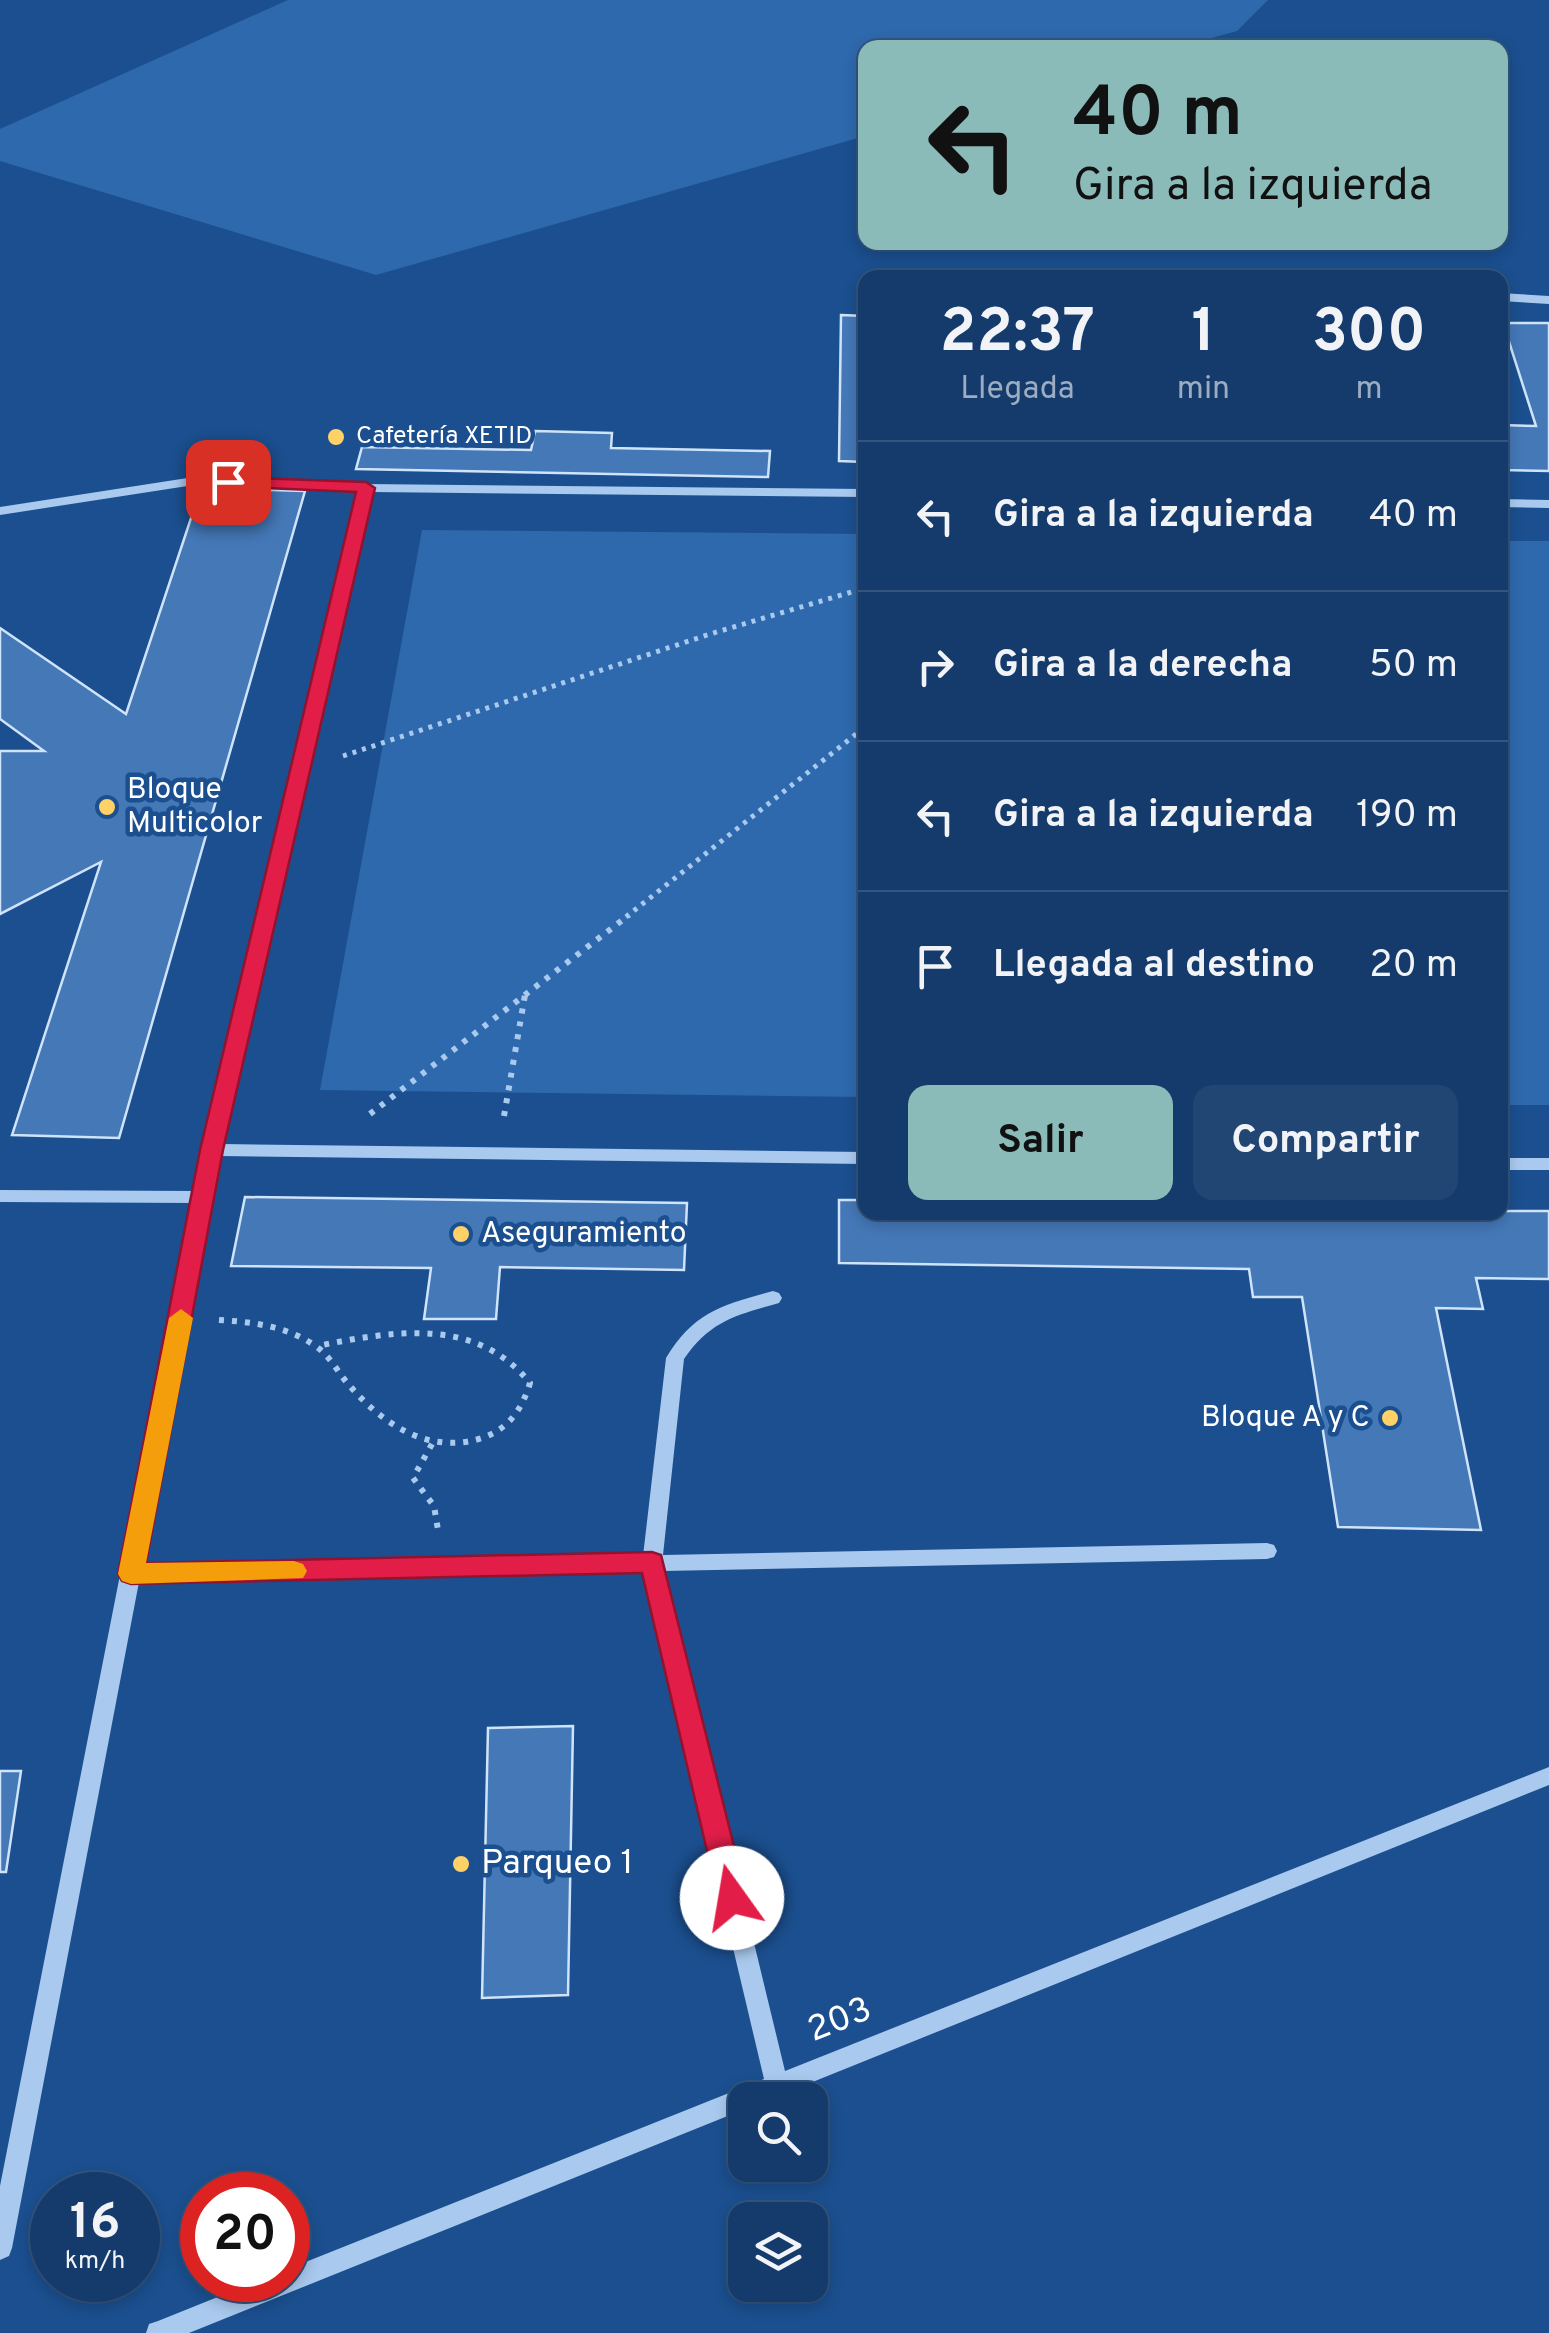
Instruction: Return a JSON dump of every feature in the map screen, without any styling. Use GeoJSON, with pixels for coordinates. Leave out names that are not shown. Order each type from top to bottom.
{"type":"FeatureCollection","features":[{"type":"Feature","properties":{"kind":"street"},"geometry":{"type":"LineString","coordinates":[[1508,297],[1549,300]]}},
{"type":"Feature","properties":{"kind":"street"},"geometry":{"type":"LineString","coordinates":[[0,511],[194,481],[366,488],[858,492]]}},
{"type":"Feature","properties":{"kind":"street"},"geometry":{"type":"LineString","coordinates":[[0,2248],[212,1150],[366,488]]}},
{"type":"Feature","properties":{"kind":"street"},"geometry":{"type":"LineString","coordinates":[[1508,503],[1549,504]]}},
{"type":"Feature","properties":{"kind":"street"},"geometry":{"type":"LineString","coordinates":[[212,1150],[858,1158]]}},
{"type":"Feature","properties":{"kind":"street"},"geometry":{"type":"LineString","coordinates":[[1508,1164],[1549,1164]]}},
{"type":"Feature","properties":{"kind":"street"},"geometry":{"type":"LineString","coordinates":[[0,1196],[203,1197]]}},
{"type":"Feature","properties":{"kind":"street"},"geometry":{"type":"LineString","coordinates":[[773,1298],[721,1311],[691,1332],[675,1358],[652,1563],[777,2082]]}},
{"type":"Feature","properties":{"kind":"street"},"geometry":{"type":"LineString","coordinates":[[131,1574],[1267,1551]]}},
{"type":"Feature","properties":{"kind":"street","name":"203"},"geometry":{"type":"LineString","coordinates":[[782,2082],[1549,1776]]}},
{"type":"Feature","properties":{"kind":"street","name":"203"},"geometry":{"type":"LineString","coordinates":[[158,2333],[728,2104]]}},
{"type":"Feature","properties":{"kind":"path"},"geometry":{"type":"LineString","coordinates":[[300,770],[710,634],[858,590]]}},
{"type":"Feature","properties":{"kind":"path"},"geometry":{"type":"LineString","coordinates":[[320,1152],[748,822],[858,732]]}},
{"type":"Feature","properties":{"kind":"path"},"geometry":{"type":"LineString","coordinates":[[498,1153],[525,994]]}},
{"type":"Feature","properties":{"kind":"path"},"geometry":{"type":"LineString","coordinates":[[182,1318],[249,1321],[287,1331],[318,1346],[370,1410],[395,1430],[432,1444],[490,1437],[511,1422],[524,1406],[530,1383],[519,1363],[498,1348],[416,1333],[378,1332],[318,1346]]}},
{"type":"Feature","properties":{"kind":"path"},"geometry":{"type":"LineString","coordinates":[[432,1444],[413,1478],[434,1506],[438,1548],[461,1566]]}},
{"type":"Feature","properties":{"kind":"shaded area"},"geometry":{"type":"Polygon","coordinates":[[[288,0],[1268,0],[1237,31],[1204,40],[858,40],[858,138],[376,275],[0,161],[0,129],[288,0]]]}},
{"type":"Feature","properties":{"kind":"shaded area"},"geometry":{"type":"Polygon","coordinates":[[[422,530],[858,534],[858,1097],[320,1090],[422,530]]]}},
{"type":"Feature","properties":{"kind":"shaded area"},"geometry":{"type":"Polygon","coordinates":[[[1508,541],[1549,541],[1549,1105],[1508,1105],[1508,541]]]}},
{"type":"Feature","properties":{"kind":"building"},"geometry":{"type":"Polygon","coordinates":[[[841,315],[858,316],[858,462],[839,461],[841,315]]]}},
{"type":"Feature","properties":{"kind":"building"},"geometry":{"type":"Polygon","coordinates":[[[1508,323],[1549,323],[1549,471],[1508,470],[1508,425],[1536,426],[1508,339],[1508,323]]]}},
{"type":"Feature","properties":{"kind":"building"},"geometry":{"type":"Polygon","coordinates":[[[535,431],[612,433],[611,448],[770,451],[768,477],[356,469],[362,447],[531,450],[535,431]]]}},
{"type":"Feature","properties":{"kind":"building","name":"Bloque Multicolor"},"geometry":{"type":"Polygon","coordinates":[[[201,488],[305,491],[119,1138],[12,1135],[101,862],[0,914],[0,751],[44,751],[0,719],[0,628],[126,714],[201,488]]]}},
{"type":"Feature","properties":{"kind":"building","name":"Aseguramiento"},"geometry":{"type":"Polygon","coordinates":[[[245,1197],[687,1203],[684,1270],[500,1267],[496,1319],[424,1319],[431,1268],[231,1266],[245,1197]]]}},
{"type":"Feature","properties":{"kind":"building","name":"Bloque A y C"},"geometry":{"type":"Polygon","coordinates":[[[839,1200],[858,1200],[858,1220],[1508,1220],[1508,1211],[1549,1211],[1549,1279],[1476,1278],[1483,1309],[1436,1308],[1481,1530],[1338,1527],[1302,1297],[1253,1297],[1249,1269],[839,1263],[839,1200]]]}},
{"type":"Feature","properties":{"kind":"building"},"geometry":{"type":"Polygon","coordinates":[[[573,1726],[568,1995],[482,1998],[488,1728],[573,1726]]]}},
{"type":"Feature","properties":{"kind":"building"},"geometry":{"type":"Polygon","coordinates":[[[0,1771],[21,1771],[6,1872],[0,1872],[0,1771]]]}},
{"type":"Feature","properties":{"kind":"slow traffic"},"geometry":{"type":"LineString","coordinates":[[181,1318],[131,1574],[294,1571]]}},
{"type":"Feature","properties":{"kind":"place","name":"Cafetería XETID"},"geometry":{"type":"Point","coordinates":[336,437]}},
{"type":"Feature","properties":{"kind":"place","name":"Bloque Multicolor"},"geometry":{"type":"Point","coordinates":[107,807]}},
{"type":"Feature","properties":{"kind":"place","name":"Aseguramiento"},"geometry":{"type":"Point","coordinates":[461,1234]}},
{"type":"Feature","properties":{"kind":"place","name":"Bloque A y C"},"geometry":{"type":"Point","coordinates":[1390,1418]}},
{"type":"Feature","properties":{"kind":"place","name":"Parqueo 1"},"geometry":{"type":"Point","coordinates":[461,1864]}},
{"type":"Feature","properties":{"kind":"route"},"geometry":{"type":"LineString","coordinates":[[228,482],[366,488],[212,1150],[131,1574],[652,1563],[732,1898]]}}]}
